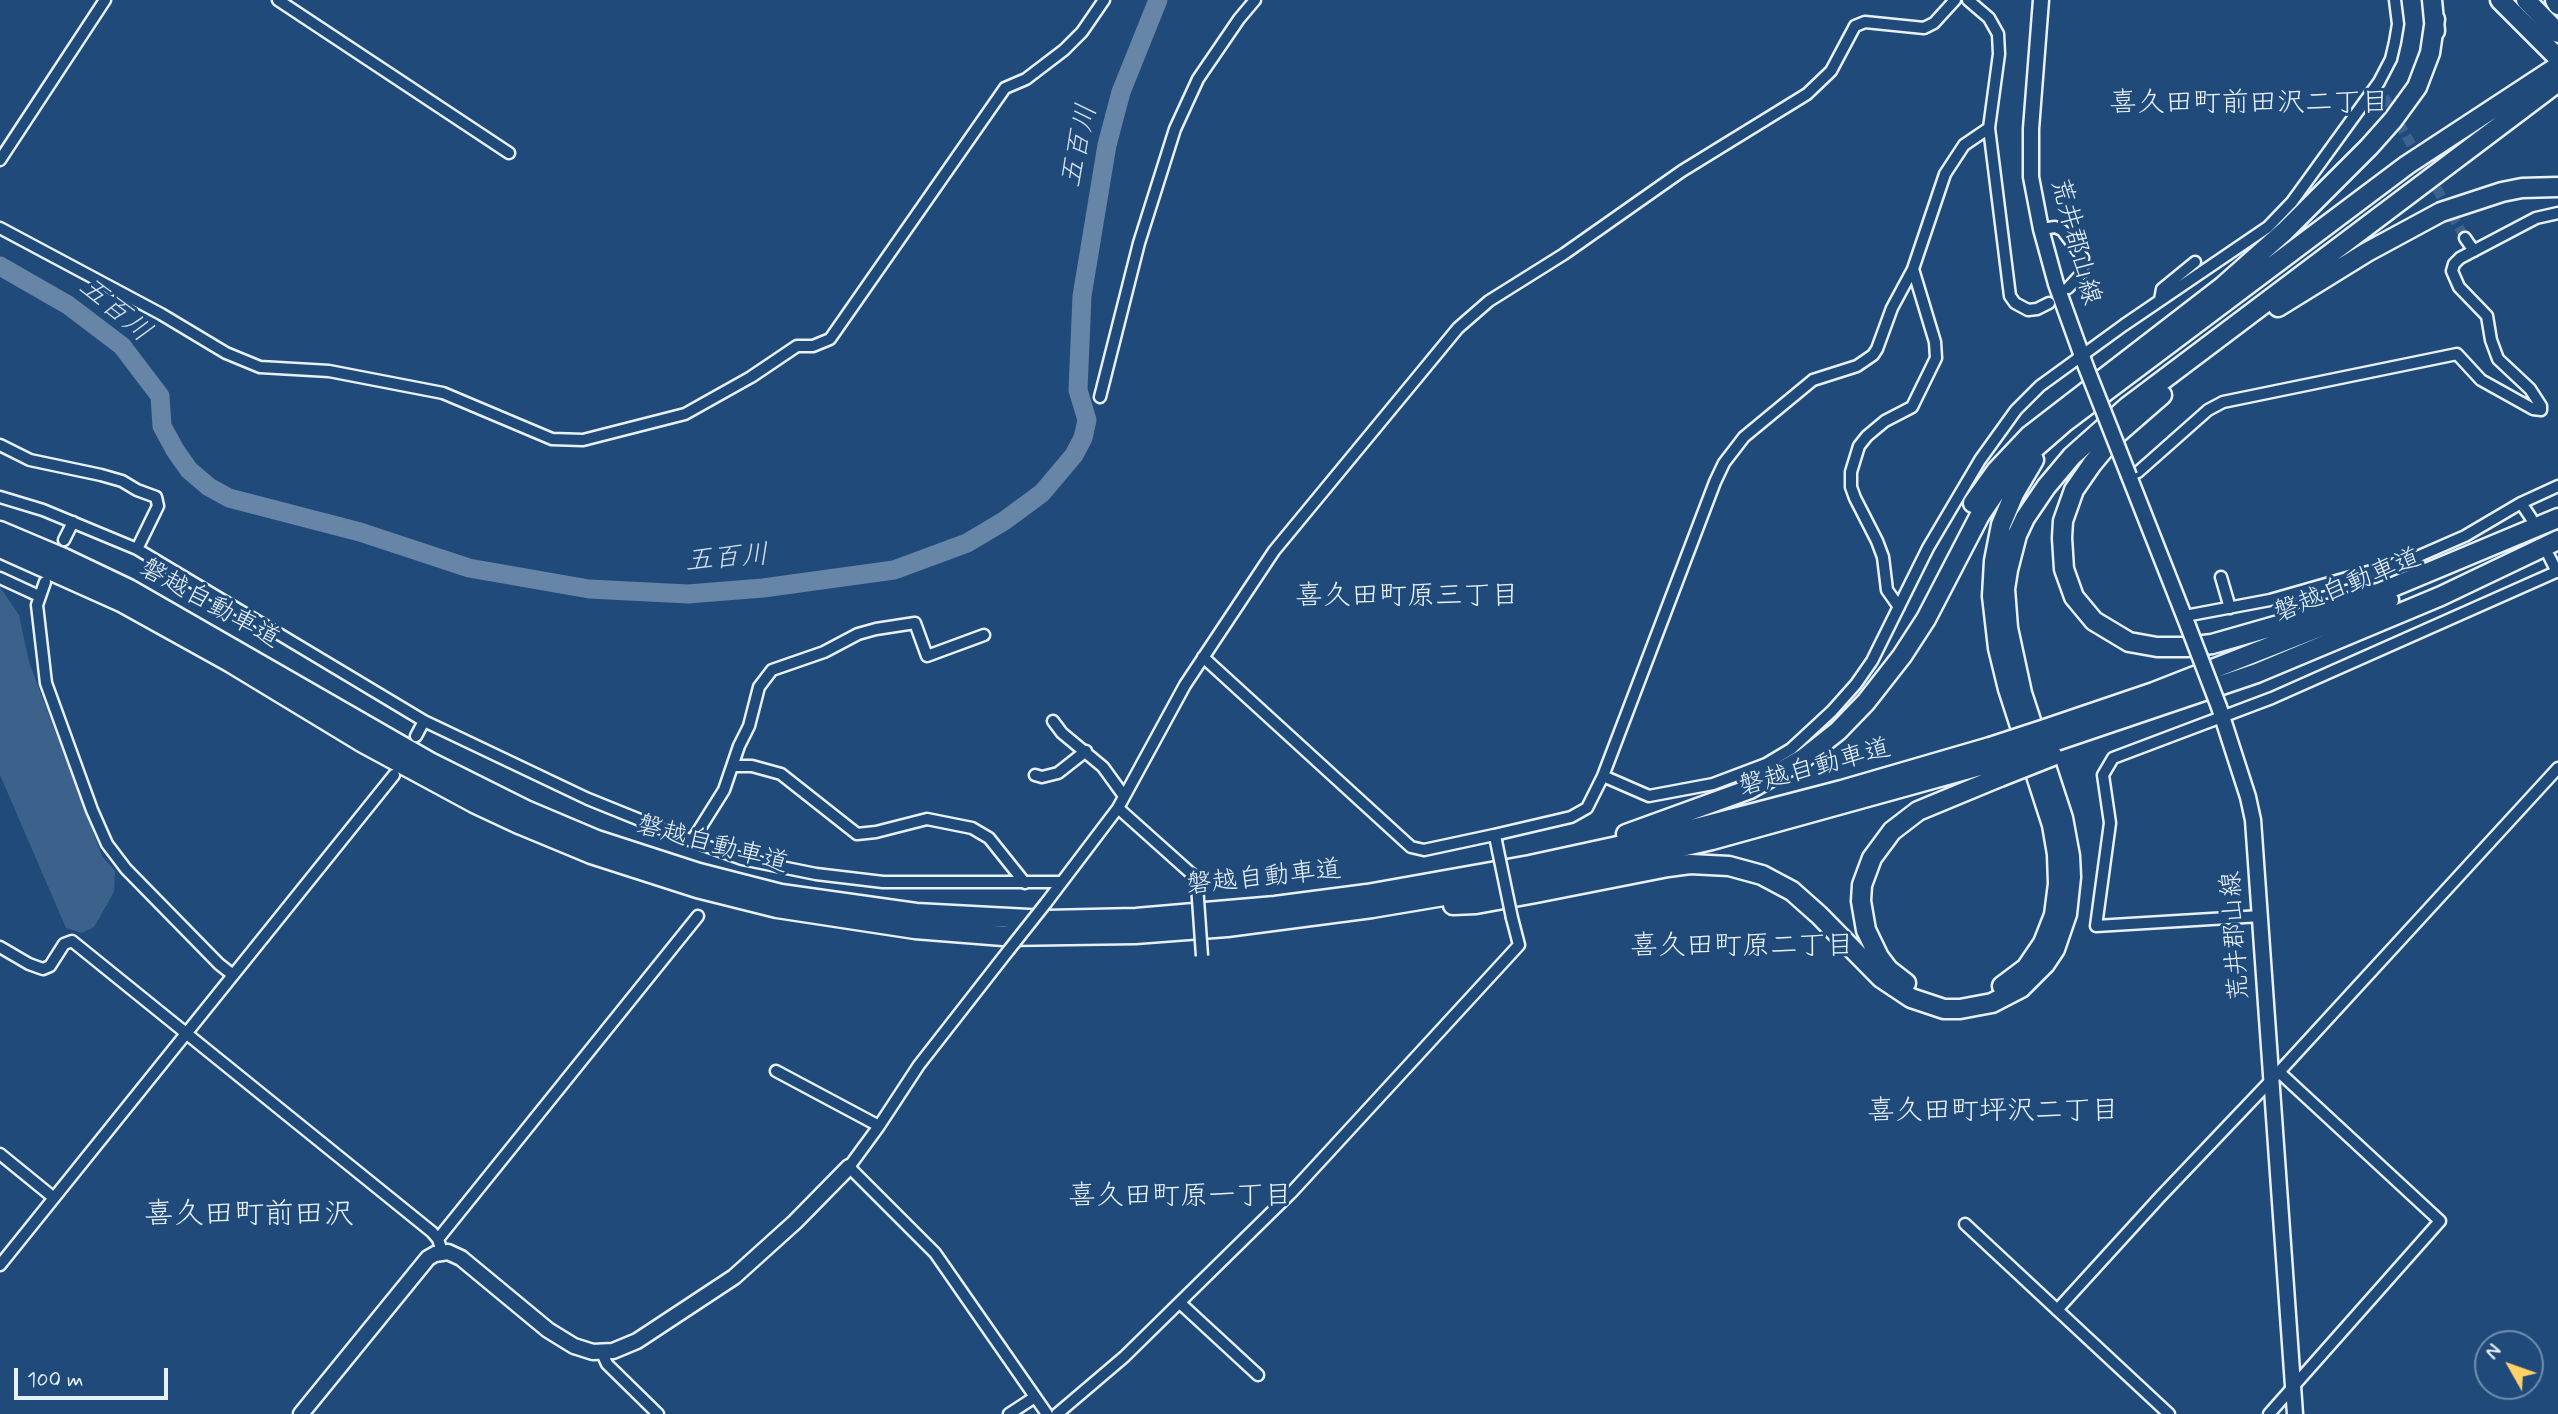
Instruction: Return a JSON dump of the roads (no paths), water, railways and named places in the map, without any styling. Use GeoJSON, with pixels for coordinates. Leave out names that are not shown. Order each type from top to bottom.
{"type":"FeatureCollection","features":[{"type":"Feature","properties":{"kind":"highway"},"geometry":{"type":"LineString","coordinates":[[2216,310],[2331,203],[2374,160],[2403,124],[2425,81],[2434,50],[2435,19],[2432,0]]}},
{"type":"Feature","properties":{"kind":"highway"},"geometry":{"type":"LineString","coordinates":[[2500,0],[2556,70]]}},
{"type":"Feature","properties":{"kind":"highway"},"geometry":{"type":"LineString","coordinates":[[2526,0],[2558,33]]}},
{"type":"Feature","properties":{"kind":"highway"},"geometry":{"type":"LineString","coordinates":[[2554,0],[2558,5]]}},
{"type":"Feature","properties":{"kind":"highway"},"geometry":{"type":"LineString","coordinates":[[1902,656],[1920,622],[1960,527],[1979,495],[2002,465],[2030,435],[2057,412],[2233,277],[2344,174],[2393,120],[2417,87],[2430,53],[2435,19]]}},
{"type":"Feature","properties":{"kind":"highway"},"geometry":{"type":"LineString","coordinates":[[2018,678],[2013,635],[2013,595],[2019,561],[2032,528],[2051,497],[2088,455],[2162,395],[2398,215],[2534,100],[2556,70]]}},
{"type":"Feature","properties":{"kind":"highway"},"geometry":{"type":"LineString","coordinates":[[1457,878],[1632,832],[1750,789],[1804,758],[1838,732],[1902,656],[1926,619],[1970,531],[1990,500],[2022,460],[2066,422],[2407,165],[2556,70]]}},
{"type":"Feature","properties":{"kind":"highway"},"geometry":{"type":"LineString","coordinates":[[1372,908],[1476,904],[1668,867],[1690,864],[1728,866],[1762,875],[1792,891],[1881,978],[1911,998],[1944,1009],[1968,1009],[1992,1003],[2021,988],[2045,964],[2062,932],[2069,896],[2068,838],[2018,678],[2006,607],[2012,552],[2017,535],[2035,503],[2072,456],[2127,407],[2534,100]]}},
{"type":"Feature","properties":{"kind":"highway"},"geometry":{"type":"LineString","coordinates":[[2278,307],[2375,247],[2441,212],[2502,192],[2558,187]]}},
{"type":"Feature","properties":{"kind":"highway"},"geometry":{"type":"LineString","coordinates":[[2162,395],[2116,435],[2092,464],[2074,490],[2063,521],[2064,569],[2074,597],[2094,621],[2129,642],[2172,648],[2200,645],[2282,624],[2381,592],[2558,520]]}},
{"type":"Feature","properties":{"kind":"highway"},"geometry":{"type":"LineString","coordinates":[[2049,743],[1995,762],[1918,810],[1892,831],[1876,851],[1866,872],[1861,901],[1862,916],[1871,944],[1888,969],[1899,978],[1922,991],[1948,998],[1988,992],[2001,987],[2014,979],[2036,956],[2054,915],[2058,884],[2055,839],[2048,810],[2003,669],[1993,612],[1992,579],[1997,543],[2014,494],[2031,465],[2066,422]]}},
{"type":"Feature","properties":{"kind":"highway","name":"磐越自動車道"},"geometry":{"type":"LineString","coordinates":[[2049,743],[2154,692],[2334,623],[2436,580],[2558,520]]}},
{"type":"Feature","properties":{"kind":"highway","name":"磐越自動車道"},"geometry":{"type":"LineString","coordinates":[[0,531],[64,558],[149,600],[429,762],[526,810],[597,840],[649,858],[781,894],[916,913],[1046,920],[1136,918],[1236,910],[1367,894],[1530,865],[1842,790],[1995,762]]}},
{"type":"Feature","properties":{"kind":"highway","name":"磐越自動車道"},"geometry":{"type":"LineString","coordinates":[[0,548],[131,607],[363,743],[474,803],[592,854],[696,888],[777,908],[915,929],[1003,936],[1135,934],[1227,927],[1372,908],[1533,881],[1712,840],[1995,762],[2049,743],[2164,715],[2554,548]]}},
{"type":"Feature","properties":{"kind":"main road","name":"荒井郡山線"},"geometry":{"type":"LineString","coordinates":[[2041,0],[2031,129],[2031,177],[2041,229],[2056,284],[2220,712],[2250,808],[2275,1076],[2295,1414]]}},
{"type":"Feature","properties":{"kind":"main road"},"geometry":{"type":"LineString","coordinates":[[301,1414],[440,1246],[461,1258],[563,1340],[584,1350],[602,1353],[637,1341],[734,1278],[849,1167]]}},
{"type":"Feature","properties":{"kind":"street"},"geometry":{"type":"LineString","coordinates":[[0,160],[105,0]]}},
{"type":"Feature","properties":{"kind":"street"},"geometry":{"type":"LineString","coordinates":[[278,0],[509,153]]}},
{"type":"Feature","properties":{"kind":"street"},"geometry":{"type":"LineString","coordinates":[[0,228],[162,314],[226,353],[260,367],[329,371],[443,393],[552,439],[583,440],[685,414],[751,377],[797,346],[813,346],[830,340],[1005,88],[1026,79],[1064,50],[1082,32],[1104,0]]}},
{"type":"Feature","properties":{"kind":"street"},"geometry":{"type":"LineString","coordinates":[[1100,397],[1139,243],[1175,128],[1198,79],[1255,0]]}},
{"type":"Feature","properties":{"kind":"street"},"geometry":{"type":"LineString","coordinates":[[1047,1414],[935,1253],[849,1167],[919,1065],[1118,808],[1180,694],[1274,551],[1470,316],[1682,171],[1807,94],[1831,71],[1855,26],[1865,22],[1924,28],[1934,23],[1955,0]]}},
{"type":"Feature","properties":{"kind":"street"},"geometry":{"type":"LineString","coordinates":[[1968,0],[1989,18],[1998,34],[1999,54],[1989,128],[2010,296],[2015,303],[2028,310],[2049,303]]}},
{"type":"Feature","properties":{"kind":"street"},"geometry":{"type":"LineString","coordinates":[[1602,776],[1657,797],[1713,784],[1766,764],[1791,749],[1809,733],[1856,684],[1872,661],[1928,548],[2000,430],[2040,386],[2084,361],[2160,300],[2268,227],[2291,202],[2379,82],[2391,60],[2398,24],[2395,0]]}},
{"type":"Feature","properties":{"kind":"street"},"geometry":{"type":"LineString","coordinates":[[2379,82],[2384,97]]}},
{"type":"Feature","properties":{"kind":"street"},"geometry":{"type":"LineString","coordinates":[[1203,657],[1411,847],[1424,850],[1495,838],[1580,814],[1591,802],[1602,776],[1724,463],[1744,438],[1813,380],[1857,366],[1877,349],[1892,308],[1913,269],[1936,198],[1953,157],[1973,137],[1989,128]]}},
{"type":"Feature","properties":{"kind":"street"},"geometry":{"type":"LineString","coordinates":[[2129,476],[2138,472],[2208,410],[2223,402],[2457,354],[2481,380],[2533,409],[2541,410],[2530,389],[2512,374],[2496,354],[2487,316],[2455,281],[2452,271],[2454,264],[2474,251],[2536,218],[2558,213]]}},
{"type":"Feature","properties":{"kind":"street"},"geometry":{"type":"LineString","coordinates":[[2041,229],[2055,227],[2062,230],[2083,258],[2082,273],[2068,288]]}},
{"type":"Feature","properties":{"kind":"street"},"geometry":{"type":"LineString","coordinates":[[2465,238],[2474,251]]}},
{"type":"Feature","properties":{"kind":"street"},"geometry":{"type":"LineString","coordinates":[[2160,300],[2162,289],[2195,262]]}},
{"type":"Feature","properties":{"kind":"street"},"geometry":{"type":"LineString","coordinates":[[1899,607],[1887,590],[1883,557],[1854,499],[1851,472],[1859,446],[1867,436],[1885,421],[1912,407],[1936,358],[1937,349],[1913,269]]}},
{"type":"Feature","properties":{"kind":"street"},"geometry":{"type":"LineString","coordinates":[[0,445],[30,460],[122,481],[156,497],[158,506],[137,549]]}},
{"type":"Feature","properties":{"kind":"street"},"geometry":{"type":"LineString","coordinates":[[2186,621],[2410,560],[2465,536],[2558,485]]}},
{"type":"Feature","properties":{"kind":"street"},"geometry":{"type":"LineString","coordinates":[[0,497],[73,522],[137,549],[424,721],[588,799],[692,841],[742,859],[816,874],[883,882],[1061,882]]}},
{"type":"Feature","properties":{"kind":"street"},"geometry":{"type":"LineString","coordinates":[[2521,503],[2530,518]]}},
{"type":"Feature","properties":{"kind":"street"},"geometry":{"type":"LineString","coordinates":[[64,540],[73,522]]}},
{"type":"Feature","properties":{"kind":"street"},"geometry":{"type":"LineString","coordinates":[[2261,916],[2096,926],[2110,823],[2103,775],[2113,758],[2558,571],[2554,548]]}},
{"type":"Feature","properties":{"kind":"street"},"geometry":{"type":"LineString","coordinates":[[2221,577],[2230,608]]}},
{"type":"Feature","properties":{"kind":"street"},"geometry":{"type":"LineString","coordinates":[[0,578],[39,596]]}},
{"type":"Feature","properties":{"kind":"street"},"geometry":{"type":"LineString","coordinates":[[45,582],[39,596],[38,618],[46,683],[107,844],[126,869],[233,975]]}},
{"type":"Feature","properties":{"kind":"street"},"geometry":{"type":"LineString","coordinates":[[692,841],[720,799],[749,726],[759,687],[768,674],[780,666],[824,652],[876,629],[915,622],[928,656],[984,635]]}},
{"type":"Feature","properties":{"kind":"street"},"geometry":{"type":"LineString","coordinates":[[416,736],[424,721]]}},
{"type":"Feature","properties":{"kind":"street"},"geometry":{"type":"LineString","coordinates":[[1053,721],[1062,733],[1103,767],[1124,796]]}},
{"type":"Feature","properties":{"kind":"street"},"geometry":{"type":"LineString","coordinates":[[1035,775],[1042,777],[1058,772],[1086,751]]}},
{"type":"Feature","properties":{"kind":"street"},"geometry":{"type":"LineString","coordinates":[[733,766],[751,766],[782,774],[857,834],[927,819],[972,828],[989,838],[1025,883]]}},
{"type":"Feature","properties":{"kind":"street"},"geometry":{"type":"LineString","coordinates":[[2057,1310],[2558,768]]}},
{"type":"Feature","properties":{"kind":"street"},"geometry":{"type":"LineString","coordinates":[[0,1265],[394,775]]}},
{"type":"Feature","properties":{"kind":"street"},"geometry":{"type":"LineString","coordinates":[[1118,808],[1194,876],[1197,885],[1202,959]]}},
{"type":"Feature","properties":{"kind":"street"},"geometry":{"type":"LineString","coordinates":[[1057,1414],[1124,1357],[1291,1194],[1519,945],[1495,838]]}},
{"type":"Feature","properties":{"kind":"street"},"geometry":{"type":"LineString","coordinates":[[0,947],[43,969],[50,965],[64,944],[72,941],[188,1032],[440,1246],[698,916]]}},
{"type":"Feature","properties":{"kind":"street"},"geometry":{"type":"LineString","coordinates":[[776,1071],[879,1126]]}},
{"type":"Feature","properties":{"kind":"street"},"geometry":{"type":"LineString","coordinates":[[2269,1414],[2440,1222],[2275,1076]]}},
{"type":"Feature","properties":{"kind":"street"},"geometry":{"type":"LineString","coordinates":[[0,1154],[54,1198]]}},
{"type":"Feature","properties":{"kind":"street"},"geometry":{"type":"LineString","coordinates":[[1965,1224],[2169,1414]]}},
{"type":"Feature","properties":{"kind":"street"},"geometry":{"type":"LineString","coordinates":[[1180,1303],[1258,1375]]}},
{"type":"Feature","properties":{"kind":"street"},"geometry":{"type":"LineString","coordinates":[[602,1353],[607,1364],[658,1414]]}},
{"type":"Feature","properties":{"kind":"street"},"geometry":{"type":"LineString","coordinates":[[1009,1414],[1035,1397]]}},
{"type":"Feature","properties":{"kind":"waterway","name":"五百川"},"geometry":{"type":"LineString","coordinates":[[0,266],[68,305],[122,346],[160,396],[162,426],[189,470],[209,487],[229,498],[360,532],[469,568],[589,589],[688,594],[763,588],[894,570],[967,543],[1004,521],[1042,493],[1074,455],[1083,438],[1087,420],[1078,390],[1082,296],[1107,145],[1121,92],[1158,0]]}},
{"type":"Feature","properties":{"kind":"tunnel"},"geometry":{"type":"LineString","coordinates":[[2384,97],[2465,238]]}},
{"type":"Feature","properties":{"kind":"district","name":"喜久田町前田沢二丁目"},"geometry":{"type":"Point","coordinates":[2249,105]}},
{"type":"Feature","properties":{"kind":"district","name":"喜久田町原三丁目"},"geometry":{"type":"Point","coordinates":[1407,598]}},
{"type":"Feature","properties":{"kind":"district","name":"喜久田町原二丁目"},"geometry":{"type":"Point","coordinates":[1742,948]}},
{"type":"Feature","properties":{"kind":"district","name":"喜久田町坪沢二丁目"},"geometry":{"type":"Point","coordinates":[1993,1113]}},
{"type":"Feature","properties":{"kind":"district","name":"喜久田町原一丁目"},"geometry":{"type":"Point","coordinates":[1180,1198]}},
{"type":"Feature","properties":{"kind":"district","name":"喜久田町前田沢"},"geometry":{"type":"Point","coordinates":[249,1217]}}]}
